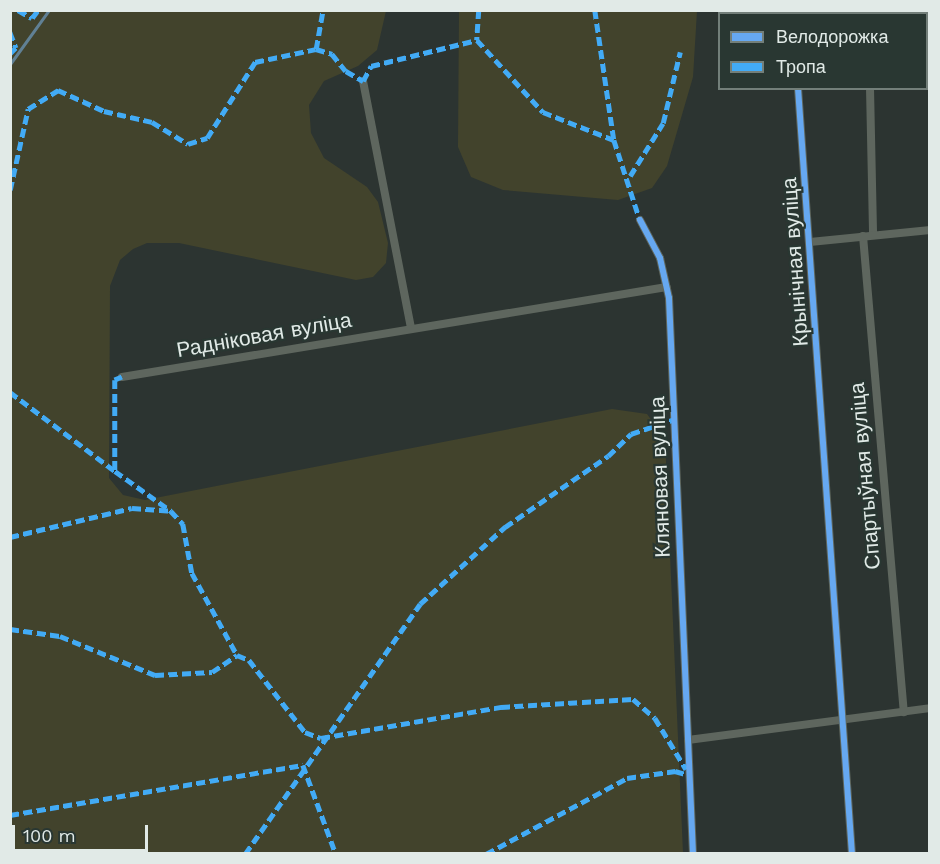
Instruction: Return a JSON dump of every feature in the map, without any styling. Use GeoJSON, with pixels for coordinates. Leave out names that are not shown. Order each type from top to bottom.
{"type":"FeatureCollection","features":[{"type":"Feature","properties":{"kind":"street"},"geometry":{"type":"LineString","coordinates":[[363,81],[411,328]]}},
{"type":"Feature","properties":{"kind":"street","name":"Крынічная вуліца"},"geometry":{"type":"LineString","coordinates":[[798,90],[846,721],[852,854]]}},
{"type":"Feature","properties":{"kind":"street"},"geometry":{"type":"LineString","coordinates":[[870,90],[873,235]]}},
{"type":"Feature","properties":{"kind":"street","name":"Кляновая вуліца"},"geometry":{"type":"LineString","coordinates":[[640,220],[667,287],[693,854]]}},
{"type":"Feature","properties":{"kind":"street"},"geometry":{"type":"LineString","coordinates":[[810,242],[930,230]]}},
{"type":"Feature","properties":{"kind":"street","name":"Спартыўная вуліца"},"geometry":{"type":"LineString","coordinates":[[863,236],[904,712]]}},
{"type":"Feature","properties":{"kind":"street","name":"Радніковая вуліца"},"geometry":{"type":"LineString","coordinates":[[122,377],[667,287]]}},
{"type":"Feature","properties":{"kind":"street"},"geometry":{"type":"LineString","coordinates":[[688,740],[846,721],[930,708]]}},
{"type":"Feature","properties":{"kind":"green space"},"geometry":{"type":"Polygon","coordinates":[[[10,11],[386,11],[377,50],[358,66],[324,81],[309,105],[311,133],[324,158],[367,187],[378,202],[388,243],[386,263],[373,277],[356,280],[179,243],[147,243],[133,249],[120,260],[110,286],[109,478],[123,495],[145,500],[612,409],[647,414],[665,439],[683,853],[11,853],[10,11]]]}},
{"type":"Feature","properties":{"kind":"green space"},"geometry":{"type":"Polygon","coordinates":[[[459,11],[697,11],[693,77],[667,166],[652,188],[618,200],[503,190],[471,177],[458,147],[459,11]]]}},
{"type":"Feature","properties":{"kind":"waterway"},"geometry":{"type":"LineString","coordinates":[[10,64],[49,10]]}},
{"type":"Feature","properties":{"kind":"marked path"},"geometry":{"type":"LineString","coordinates":[[18,10],[32,18],[38,10]]}},
{"type":"Feature","properties":{"kind":"marked path"},"geometry":{"type":"LineString","coordinates":[[316,49],[323,10]]}},
{"type":"Feature","properties":{"kind":"marked path"},"geometry":{"type":"LineString","coordinates":[[479,10],[477,40],[543,112],[614,140]]}},
{"type":"Feature","properties":{"kind":"marked path"},"geometry":{"type":"LineString","coordinates":[[595,10],[614,140],[640,220]]}},
{"type":"Feature","properties":{"kind":"marked path"},"geometry":{"type":"LineString","coordinates":[[10,32],[16,48],[10,54]]}},
{"type":"Feature","properties":{"kind":"marked path"},"geometry":{"type":"LineString","coordinates":[[10,190],[28,109],[58,90],[104,111],[152,122],[188,144],[207,138],[255,62],[316,49],[332,54],[346,71],[363,81],[371,66],[477,40]]}},
{"type":"Feature","properties":{"kind":"marked path"},"geometry":{"type":"LineString","coordinates":[[630,176],[663,123],[680,52]]}},
{"type":"Feature","properties":{"kind":"marked path"},"geometry":{"type":"LineString","coordinates":[[122,377],[115,380],[115,471],[171,511]]}},
{"type":"Feature","properties":{"kind":"marked path"},"geometry":{"type":"LineString","coordinates":[[10,392],[115,471]]}},
{"type":"Feature","properties":{"kind":"marked path"},"geometry":{"type":"LineString","coordinates":[[245,854],[420,604],[505,527],[608,456],[631,434],[675,419]]}},
{"type":"Feature","properties":{"kind":"marked path"},"geometry":{"type":"LineString","coordinates":[[10,537],[132,508],[171,511],[183,524],[192,573],[237,655]]}},
{"type":"Feature","properties":{"kind":"marked path"},"geometry":{"type":"LineString","coordinates":[[10,629],[60,636],[155,675],[212,672],[237,655],[249,660],[305,732],[321,738],[501,707],[633,699],[655,718],[686,769]]}},
{"type":"Feature","properties":{"kind":"marked path"},"geometry":{"type":"LineString","coordinates":[[10,815],[303,765],[336,854]]}},
{"type":"Feature","properties":{"kind":"marked path"},"geometry":{"type":"LineString","coordinates":[[486,854],[627,778],[675,771],[689,775]]}},
{"type":"Feature","properties":{"kind":"cycle path"},"geometry":{"type":"LineString","coordinates":[[798,90],[852,854]]}},
{"type":"Feature","properties":{"kind":"cycle path"},"geometry":{"type":"LineString","coordinates":[[640,220],[660,258],[669,298],[693,854]]}}]}
